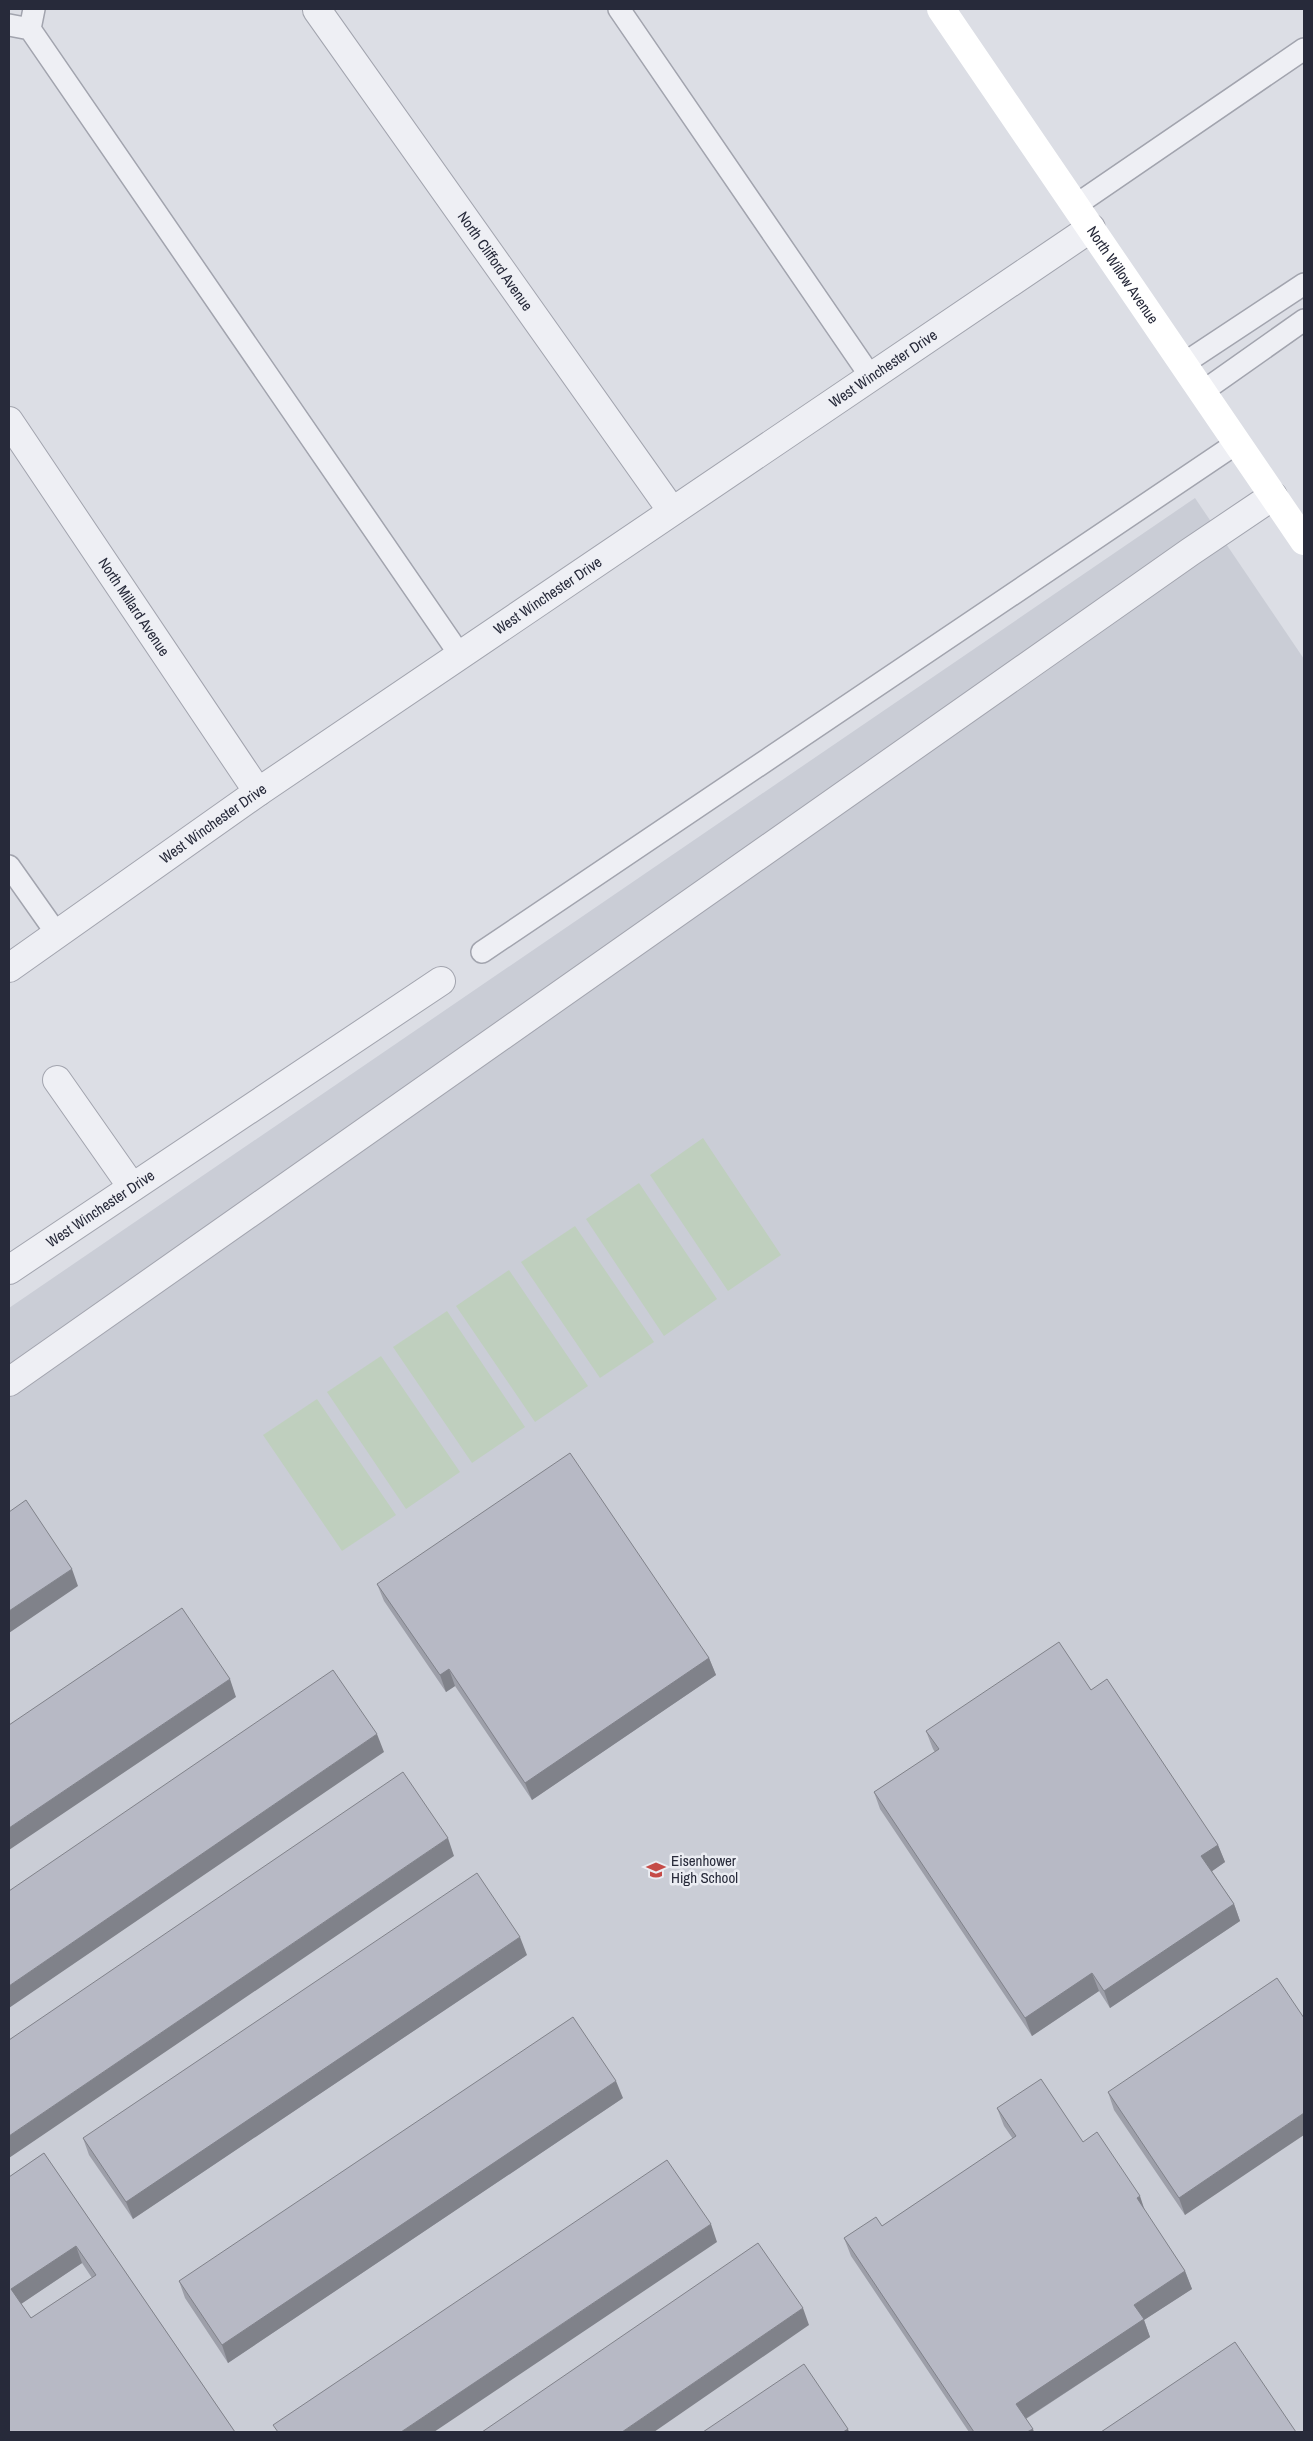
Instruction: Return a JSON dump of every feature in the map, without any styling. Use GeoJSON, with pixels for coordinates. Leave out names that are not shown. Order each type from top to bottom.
{"type":"FeatureCollection","features":[{"type":"Feature","properties":{"kind":"street","name":"North Willow Avenue"},"geometry":{"type":"LineString","coordinates":[[941,9],[1304,541]]}},
{"type":"Feature","properties":{"kind":"street","name":"North Clifford Avenue"},"geometry":{"type":"LineString","coordinates":[[317,10],[672,511]]}},
{"type":"Feature","properties":{"kind":"street","name":"West Winchester Drive"},"geometry":{"type":"LineString","coordinates":[[9,968],[258,792],[1090,228]]}},
{"type":"Feature","properties":{"kind":"street","name":"North Millard Avenue"},"geometry":{"type":"LineString","coordinates":[[9,421],[258,792]]}},
{"type":"Feature","properties":{"kind":"street"},"geometry":{"type":"LineString","coordinates":[[9,1382],[1190,552],[1274,496]]}},
{"type":"Feature","properties":{"kind":"street","name":"West Winchester Drive"},"geometry":{"type":"LineString","coordinates":[[9,1270],[441,981]]}},
{"type":"Feature","properties":{"kind":"street"},"geometry":{"type":"LineString","coordinates":[[57,1080],[132,1186]]}},
{"type":"Feature","properties":{"kind":"lane"},"geometry":{"type":"LineString","coordinates":[[619,9],[871,377]]}},
{"type":"Feature","properties":{"kind":"lane"},"geometry":{"type":"LineString","coordinates":[[9,25],[32,19],[460,655]]}},
{"type":"Feature","properties":{"kind":"lane"},"geometry":{"type":"LineString","coordinates":[[1076,205],[1304,50]]}},
{"type":"Feature","properties":{"kind":"lane"},"geometry":{"type":"LineString","coordinates":[[1183,364],[1304,284]]}},
{"type":"Feature","properties":{"kind":"lane"},"geometry":{"type":"LineString","coordinates":[[1202,392],[1304,320]]}},
{"type":"Feature","properties":{"kind":"lane"},"geometry":{"type":"LineString","coordinates":[[482,952],[1237,442]]}},
{"type":"Feature","properties":{"kind":"lane"},"geometry":{"type":"LineString","coordinates":[[9,866],[57,934]]}},
{"type":"Feature","properties":{"kind":"shaded area","name":"Eisenhower High School"},"geometry":{"type":"Polygon","coordinates":[[[1195,498],[1304,659],[1304,2432],[9,2432],[9,1308],[1195,498]]]}},
{"type":"Feature","properties":{"kind":"green space"},"geometry":{"type":"Polygon","coordinates":[[[703,1138],[781,1255],[728,1291],[650,1175],[703,1138]]]}},
{"type":"Feature","properties":{"kind":"green space"},"geometry":{"type":"Polygon","coordinates":[[[639,1183],[717,1299],[664,1336],[586,1219],[639,1183]]]}},
{"type":"Feature","properties":{"kind":"green space"},"geometry":{"type":"Polygon","coordinates":[[[575,1226],[654,1342],[600,1378],[521,1262],[575,1226]]]}},
{"type":"Feature","properties":{"kind":"green space"},"geometry":{"type":"Polygon","coordinates":[[[509,1270],[588,1386],[535,1422],[456,1306],[509,1270]]]}},
{"type":"Feature","properties":{"kind":"green space"},"geometry":{"type":"Polygon","coordinates":[[[447,1311],[525,1427],[472,1463],[393,1347],[447,1311]]]}},
{"type":"Feature","properties":{"kind":"green space"},"geometry":{"type":"Polygon","coordinates":[[[381,1356],[460,1472],[406,1509],[327,1392],[381,1356]]]}},
{"type":"Feature","properties":{"kind":"green space"},"geometry":{"type":"Polygon","coordinates":[[[317,1399],[396,1515],[342,1551],[263,1435],[317,1399]]]}},
{"type":"Feature","properties":{"kind":"building"},"geometry":{"type":"Polygon","coordinates":[[[570,1453],[709,1658],[525,1783],[449,1669],[440,1675],[377,1584],[570,1453]]]}},
{"type":"Feature","properties":{"kind":"building"},"geometry":{"type":"Polygon","coordinates":[[[26,1500],[72,1569],[9,1611],[9,1512],[26,1500]]]}},
{"type":"Feature","properties":{"kind":"building"},"geometry":{"type":"Polygon","coordinates":[[[182,1608],[230,1679],[9,1828],[9,1725],[182,1608]]]}},
{"type":"Feature","properties":{"kind":"building"},"geometry":{"type":"Polygon","coordinates":[[[1059,1642],[1091,1690],[1107,1679],[1218,1845],[1201,1856],[1234,1904],[1104,1991],[1092,1973],[1025,2018],[874,1792],[939,1749],[926,1731],[1059,1642]]]}},
{"type":"Feature","properties":{"kind":"building"},"geometry":{"type":"Polygon","coordinates":[[[333,1670],[377,1734],[9,1986],[9,1891],[333,1670]]]}},
{"type":"Feature","properties":{"kind":"building"},"geometry":{"type":"Polygon","coordinates":[[[403,1772],[448,1838],[9,2136],[9,2040],[403,1772]]]}},
{"type":"Feature","properties":{"kind":"building"},"geometry":{"type":"Polygon","coordinates":[[[477,1873],[520,1937],[126,2202],[83,2138],[477,1873]]]}},
{"type":"Feature","properties":{"kind":"building"},"geometry":{"type":"Polygon","coordinates":[[[1277,1978],[1304,2018],[1304,2113],[1179,2198],[1108,2092],[1277,1978]]]}},
{"type":"Feature","properties":{"kind":"building"},"geometry":{"type":"Polygon","coordinates":[[[573,2017],[616,2081],[222,2345],[179,2281],[573,2017]]]}},
{"type":"Feature","properties":{"kind":"building"},"geometry":{"type":"Polygon","coordinates":[[[1041,2079],[1083,2142],[1097,2132],[1140,2196],[1137,2198],[1185,2271],[1134,2305],[1144,2319],[1016,2404],[1033,2429],[1027,2432],[974,2432],[844,2238],[876,2217],[882,2226],[1016,2136],[997,2108],[1041,2079]]]}},
{"type":"Feature","properties":{"kind":"building"},"geometry":{"type":"Polygon","coordinates":[[[44,2153],[235,2432],[9,2432],[9,2177],[44,2153]],[[76,2246],[11,2289],[31,2318],[96,2275],[76,2246]]]}},
{"type":"Feature","properties":{"kind":"building"},"geometry":{"type":"Polygon","coordinates":[[[667,2160],[711,2224],[401,2432],[278,2432],[273,2425],[667,2160]]]}},
{"type":"Feature","properties":{"kind":"building"},"geometry":{"type":"Polygon","coordinates":[[[758,2243],[803,2308],[622,2432],[482,2432],[758,2243]]]}},
{"type":"Feature","properties":{"kind":"building"},"geometry":{"type":"Polygon","coordinates":[[[1235,2342],[1296,2432],[1101,2432],[1235,2342]]]}},
{"type":"Feature","properties":{"kind":"building"},"geometry":{"type":"Polygon","coordinates":[[[804,2364],[848,2429],[843,2432],[703,2432],[804,2364]]]}},
{"type":"Feature","properties":{"kind":"place","name":"Eisenhower High School"},"geometry":{"type":"Point","coordinates":[656,1870]}}]}
